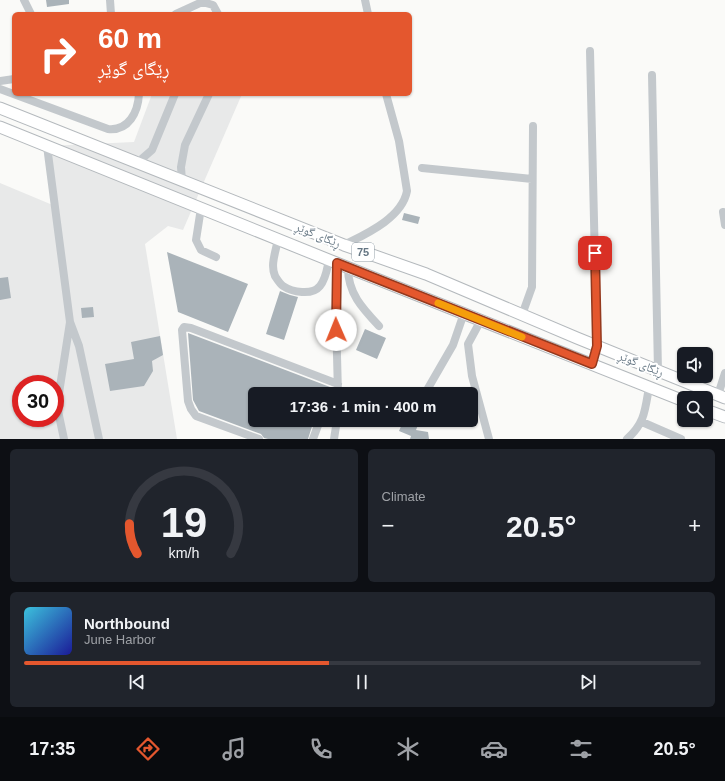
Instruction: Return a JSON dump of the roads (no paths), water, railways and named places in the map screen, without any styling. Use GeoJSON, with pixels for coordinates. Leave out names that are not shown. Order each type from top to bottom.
{"type":"FeatureCollection","features":[{"type":"Feature","properties":{"kind":"highway","name":"ڕێگای گوێڕ"},"geometry":{"type":"LineString","coordinates":[[0,108],[344,245],[426,274],[597,346],[722,396]]}},
{"type":"Feature","properties":{"kind":"highway","name":"ڕێگای گوێڕ"},"geometry":{"type":"LineString","coordinates":[[0,127],[333,262],[677,398]]}},
{"type":"Feature","properties":{"kind":"highway"},"geometry":{"type":"LineString","coordinates":[[713,413],[725,417]]}},
{"type":"Feature","properties":{"kind":"street"},"geometry":{"type":"LineString","coordinates":[[24,0],[30,12]]}},
{"type":"Feature","properties":{"kind":"street"},"geometry":{"type":"LineString","coordinates":[[110,0],[112,12]]}},
{"type":"Feature","properties":{"kind":"street"},"geometry":{"type":"LineString","coordinates":[[365,0],[368,12]]}},
{"type":"Feature","properties":{"kind":"street"},"geometry":{"type":"LineString","coordinates":[[180,12],[202,2],[213,4],[217,12]]}},
{"type":"Feature","properties":{"kind":"street"},"geometry":{"type":"LineString","coordinates":[[590,51],[597,346],[592,364]]}},
{"type":"Feature","properties":{"kind":"street"},"geometry":{"type":"LineString","coordinates":[[652,75],[658,371]]}},
{"type":"Feature","properties":{"kind":"street"},"geometry":{"type":"LineString","coordinates":[[0,81],[12,79]]}},
{"type":"Feature","properties":{"kind":"street"},"geometry":{"type":"LineString","coordinates":[[0,89],[12,93]]}},
{"type":"Feature","properties":{"kind":"street"},"geometry":{"type":"LineString","coordinates":[[19,96],[114,130],[125,126],[134,116],[139,96]]}},
{"type":"Feature","properties":{"kind":"street"},"geometry":{"type":"LineString","coordinates":[[138,163],[152,150],[174,96]]}},
{"type":"Feature","properties":{"kind":"street"},"geometry":{"type":"LineString","coordinates":[[182,181],[181,167],[185,145],[208,96]]}},
{"type":"Feature","properties":{"kind":"street"},"geometry":{"type":"LineString","coordinates":[[344,245],[376,228],[390,217],[402,205],[405,199],[407,191],[404,168],[393,117],[387,96]]}},
{"type":"Feature","properties":{"kind":"street"},"geometry":{"type":"LineString","coordinates":[[522,315],[532,287],[533,126]]}},
{"type":"Feature","properties":{"kind":"street"},"geometry":{"type":"LineString","coordinates":[[47,146],[70,322],[79,346],[98,439]]}},
{"type":"Feature","properties":{"kind":"street"},"geometry":{"type":"LineString","coordinates":[[422,168],[532,179]]}},
{"type":"Feature","properties":{"kind":"street"},"geometry":{"type":"LineString","coordinates":[[202,208],[196,240],[201,250],[216,257]]}},
{"type":"Feature","properties":{"kind":"street"},"geometry":{"type":"LineString","coordinates":[[723,212],[725,225]]}},
{"type":"Feature","properties":{"kind":"street"},"geometry":{"type":"LineString","coordinates":[[278,239],[273,265],[275,276],[282,285],[302,292],[311,293],[320,287],[333,262]]}},
{"type":"Feature","properties":{"kind":"street"},"geometry":{"type":"LineString","coordinates":[[259,439],[196,416],[188,401],[182,330],[184,326],[191,328],[338,384],[333,262]]}},
{"type":"Feature","properties":{"kind":"street"},"geometry":{"type":"LineString","coordinates":[[348,268],[348,279],[352,292],[362,308],[379,326]]}},
{"type":"Feature","properties":{"kind":"street"},"geometry":{"type":"LineString","coordinates":[[429,387],[453,345],[464,313]]}},
{"type":"Feature","properties":{"kind":"street"},"geometry":{"type":"LineString","coordinates":[[481,320],[468,344],[472,376],[489,439]]}},
{"type":"Feature","properties":{"kind":"street"},"geometry":{"type":"LineString","coordinates":[[64,439],[57,406],[70,322]]}},
{"type":"Feature","properties":{"kind":"street"},"geometry":{"type":"LineString","coordinates":[[722,396],[725,373]]}},
{"type":"Feature","properties":{"kind":"street"},"geometry":{"type":"LineString","coordinates":[[627,439],[635,432],[642,422],[649,387]]}},
{"type":"Feature","properties":{"kind":"street"},"geometry":{"type":"LineString","coordinates":[[642,422],[681,439]]}},
{"type":"Feature","properties":{"kind":"street"},"geometry":{"type":"LineString","coordinates":[[313,439],[317,427]]}},
{"type":"Feature","properties":{"kind":"street"},"geometry":{"type":"LineString","coordinates":[[334,439],[336,427]]}}]}
